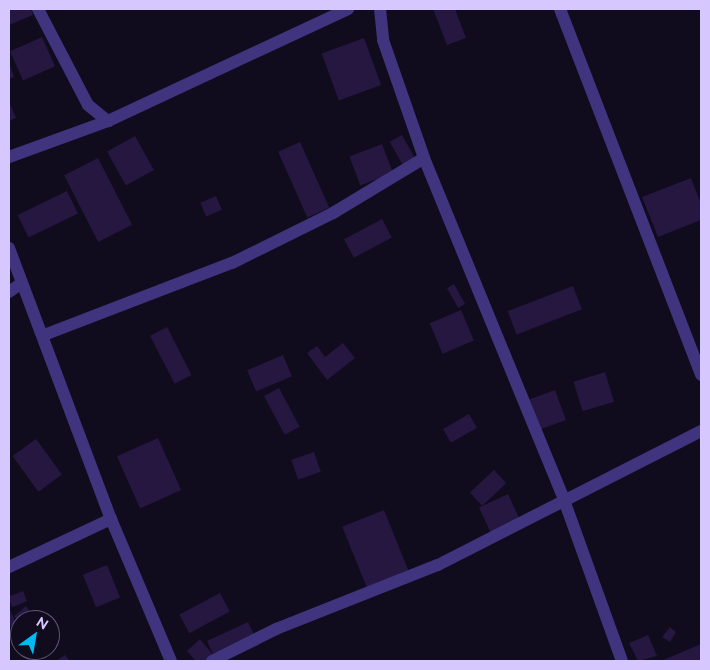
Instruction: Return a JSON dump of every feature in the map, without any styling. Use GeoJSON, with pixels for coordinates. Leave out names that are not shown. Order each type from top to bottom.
{"type":"FeatureCollection","features":[{"type":"Feature","properties":{"kind":"street"},"geometry":{"type":"LineString","coordinates":[[38,9],[88,105],[108,121]]}},
{"type":"Feature","properties":{"kind":"street"},"geometry":{"type":"LineString","coordinates":[[9,157],[108,121],[348,9]]}},
{"type":"Feature","properties":{"kind":"street"},"geometry":{"type":"LineString","coordinates":[[380,9],[384,40],[424,158],[564,500],[622,661]]}},
{"type":"Feature","properties":{"kind":"street"},"geometry":{"type":"LineString","coordinates":[[560,9],[701,375]]}},
{"type":"Feature","properties":{"kind":"street"},"geometry":{"type":"LineString","coordinates":[[44,335],[232,264],[333,213],[424,158]]}},
{"type":"Feature","properties":{"kind":"street"},"geometry":{"type":"LineString","coordinates":[[9,248],[20,284],[44,335],[111,519],[171,661]]}},
{"type":"Feature","properties":{"kind":"street"},"geometry":{"type":"LineString","coordinates":[[9,292],[20,284]]}},
{"type":"Feature","properties":{"kind":"street"},"geometry":{"type":"LineString","coordinates":[[212,661],[276,629],[438,564],[701,431]]}},
{"type":"Feature","properties":{"kind":"street"},"geometry":{"type":"LineString","coordinates":[[9,567],[111,519]]}},
{"type":"Feature","properties":{"kind":"building"},"geometry":{"type":"Polygon","coordinates":[[[9,9],[31,9],[33,15],[9,25],[9,9]]]}},
{"type":"Feature","properties":{"kind":"building"},"geometry":{"type":"Polygon","coordinates":[[[433,9],[455,9],[466,38],[447,45],[433,9]]]}},
{"type":"Feature","properties":{"kind":"building"},"geometry":{"type":"Polygon","coordinates":[[[42,37],[55,66],[23,80],[10,51],[42,37]]]}},
{"type":"Feature","properties":{"kind":"building"},"geometry":{"type":"Polygon","coordinates":[[[364,38],[381,85],[339,100],[322,53],[364,38]]]}},
{"type":"Feature","properties":{"kind":"building"},"geometry":{"type":"Polygon","coordinates":[[[9,62],[14,77],[9,79],[9,62]]]}},
{"type":"Feature","properties":{"kind":"building"},"geometry":{"type":"Polygon","coordinates":[[[9,102],[16,118],[9,121],[9,102]]]}},
{"type":"Feature","properties":{"kind":"building"},"geometry":{"type":"Polygon","coordinates":[[[402,135],[415,158],[402,165],[390,142],[402,135]]]}},
{"type":"Feature","properties":{"kind":"building"},"geometry":{"type":"Polygon","coordinates":[[[135,136],[154,170],[126,186],[107,152],[135,136]]]}},
{"type":"Feature","properties":{"kind":"building"},"geometry":{"type":"Polygon","coordinates":[[[300,142],[329,208],[307,218],[278,152],[300,142]]]}},
{"type":"Feature","properties":{"kind":"building"},"geometry":{"type":"Polygon","coordinates":[[[382,144],[393,173],[360,185],[349,157],[382,144]]]}},
{"type":"Feature","properties":{"kind":"building"},"geometry":{"type":"Polygon","coordinates":[[[98,158],[132,225],[98,242],[64,175],[98,158]]]}},
{"type":"Feature","properties":{"kind":"building"},"geometry":{"type":"Polygon","coordinates":[[[691,178],[701,204],[701,220],[658,237],[642,197],[691,178]]]}},
{"type":"Feature","properties":{"kind":"building"},"geometry":{"type":"Polygon","coordinates":[[[67,191],[78,213],[29,238],[18,215],[67,191]]]}},
{"type":"Feature","properties":{"kind":"building"},"geometry":{"type":"Polygon","coordinates":[[[216,196],[222,210],[206,216],[200,203],[216,196]]]}},
{"type":"Feature","properties":{"kind":"building"},"geometry":{"type":"Polygon","coordinates":[[[382,219],[392,238],[354,258],[344,239],[382,219]]]}},
{"type":"Feature","properties":{"kind":"building"},"geometry":{"type":"Polygon","coordinates":[[[454,284],[465,304],[458,308],[447,288],[454,284]]]}},
{"type":"Feature","properties":{"kind":"building"},"geometry":{"type":"Polygon","coordinates":[[[573,286],[582,309],[517,334],[508,311],[573,286]]]}},
{"type":"Feature","properties":{"kind":"building"},"geometry":{"type":"Polygon","coordinates":[[[461,310],[474,340],[443,354],[430,323],[461,310]]]}},
{"type":"Feature","properties":{"kind":"building"},"geometry":{"type":"Polygon","coordinates":[[[167,327],[192,375],[175,384],[150,336],[167,327]]]}},
{"type":"Feature","properties":{"kind":"building"},"geometry":{"type":"Polygon","coordinates":[[[343,343],[355,358],[327,380],[307,353],[317,346],[325,357],[343,343]]]}},
{"type":"Feature","properties":{"kind":"building"},"geometry":{"type":"Polygon","coordinates":[[[283,355],[292,376],[256,391],[247,370],[283,355]]]}},
{"type":"Feature","properties":{"kind":"building"},"geometry":{"type":"Polygon","coordinates":[[[605,372],[614,402],[583,411],[573,382],[605,372]]]}},
{"type":"Feature","properties":{"kind":"building"},"geometry":{"type":"Polygon","coordinates":[[[279,388],[300,427],[285,435],[264,396],[279,388]]]}},
{"type":"Feature","properties":{"kind":"building"},"geometry":{"type":"Polygon","coordinates":[[[555,390],[566,420],[541,429],[530,399],[555,390]]]}},
{"type":"Feature","properties":{"kind":"building"},"geometry":{"type":"Polygon","coordinates":[[[469,414],[477,428],[451,443],[443,429],[469,414]]]}},
{"type":"Feature","properties":{"kind":"building"},"geometry":{"type":"Polygon","coordinates":[[[158,438],[181,490],[140,508],[117,456],[158,438]]]}},
{"type":"Feature","properties":{"kind":"building"},"geometry":{"type":"Polygon","coordinates":[[[36,439],[62,475],[38,492],[13,456],[36,439]]]}},
{"type":"Feature","properties":{"kind":"building"},"geometry":{"type":"Polygon","coordinates":[[[314,452],[321,472],[298,480],[291,460],[314,452]]]}},
{"type":"Feature","properties":{"kind":"building"},"geometry":{"type":"Polygon","coordinates":[[[494,470],[506,483],[482,506],[470,493],[494,470]]]}},
{"type":"Feature","properties":{"kind":"building"},"geometry":{"type":"Polygon","coordinates":[[[508,494],[520,520],[491,534],[479,508],[508,494]]]}},
{"type":"Feature","properties":{"kind":"building"},"geometry":{"type":"Polygon","coordinates":[[[384,510],[410,575],[368,592],[342,527],[384,510]]]}},
{"type":"Feature","properties":{"kind":"building"},"geometry":{"type":"Polygon","coordinates":[[[107,565],[120,597],[96,607],[83,575],[107,565]]]}},
{"type":"Feature","properties":{"kind":"building"},"geometry":{"type":"Polygon","coordinates":[[[23,591],[27,601],[12,607],[9,597],[23,591]]]}},
{"type":"Feature","properties":{"kind":"building"},"geometry":{"type":"Polygon","coordinates":[[[220,593],[230,612],[189,633],[179,615],[220,593]]]}},
{"type":"Feature","properties":{"kind":"building"},"geometry":{"type":"Polygon","coordinates":[[[9,608],[10,626],[9,627],[9,608]]]}},
{"type":"Feature","properties":{"kind":"building"},"geometry":{"type":"Polygon","coordinates":[[[248,622],[259,645],[224,661],[196,661],[187,651],[200,639],[214,656],[207,641],[248,622]]]}},
{"type":"Feature","properties":{"kind":"building"},"geometry":{"type":"Polygon","coordinates":[[[670,627],[676,632],[670,642],[662,637],[670,627]]]}},
{"type":"Feature","properties":{"kind":"building"},"geometry":{"type":"Polygon","coordinates":[[[648,635],[657,656],[638,661],[629,643],[648,635]]]}},
{"type":"Feature","properties":{"kind":"building"},"geometry":{"type":"Polygon","coordinates":[[[701,644],[701,661],[661,661],[701,644]]]}},
{"type":"Feature","properties":{"kind":"building"},"geometry":{"type":"Polygon","coordinates":[[[65,655],[70,661],[56,661],[65,655]]]}}]}
